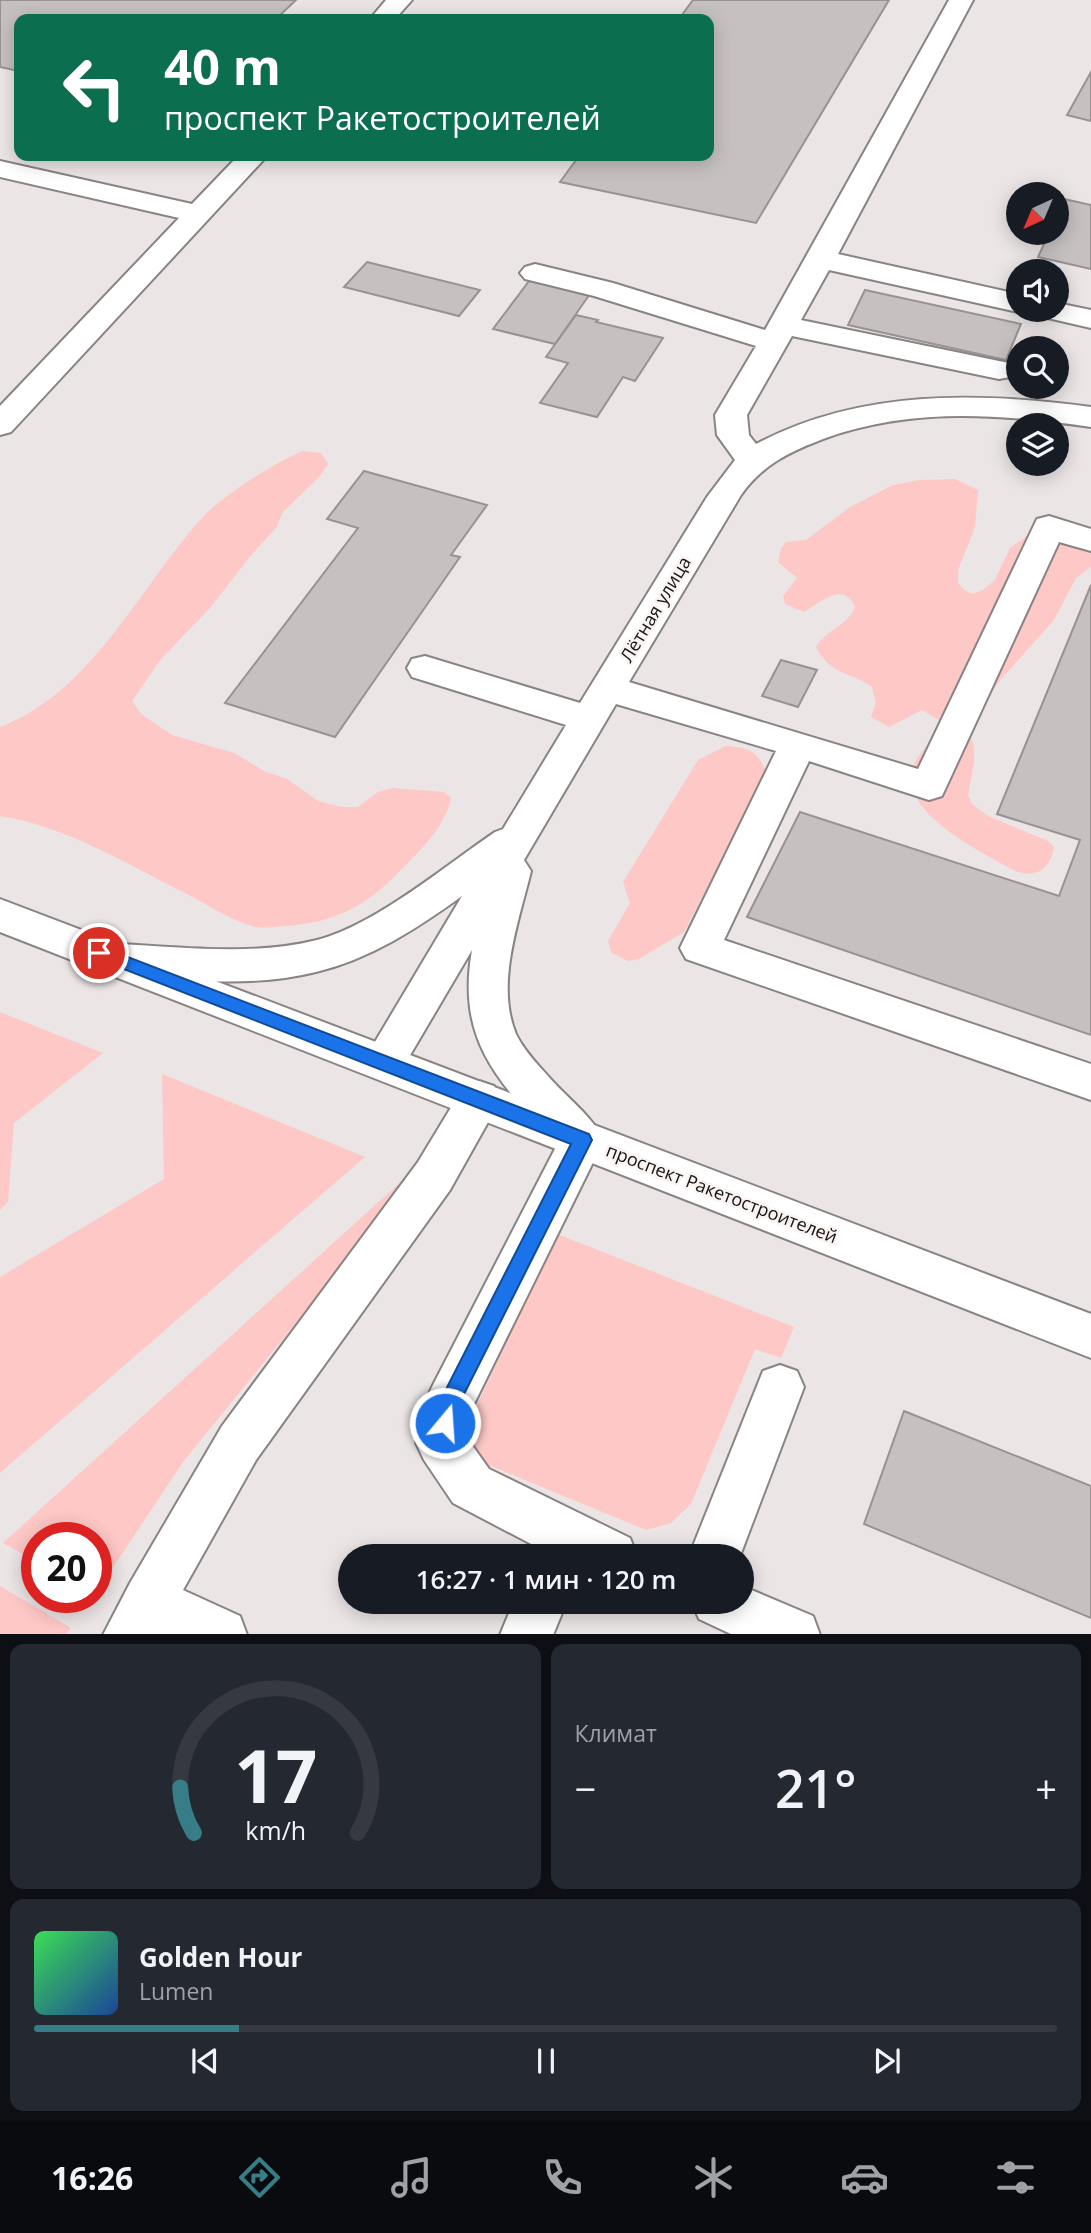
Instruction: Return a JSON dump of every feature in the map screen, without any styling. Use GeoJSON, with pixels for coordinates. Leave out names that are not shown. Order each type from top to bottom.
{"type":"FeatureCollection","features":[{"type":"Feature","properties":{"kind":"street"},"geometry":{"type":"LineString","coordinates":[[387,14],[400,0]]}},
{"type":"Feature","properties":{"kind":"street"},"geometry":{"type":"LineString","coordinates":[[754,460],[735,442],[729,429],[731,415],[821,259],[961,0]]}},
{"type":"Feature","properties":{"kind":"street"},"geometry":{"type":"LineString","coordinates":[[0,425],[248,161]]}},
{"type":"Feature","properties":{"kind":"street"},"geometry":{"type":"LineString","coordinates":[[0,169],[198,214]]}},
{"type":"Feature","properties":{"kind":"street"},"geometry":{"type":"LineString","coordinates":[[821,259],[1006,300]]}},
{"type":"Feature","properties":{"kind":"street"},"geometry":{"type":"LineString","coordinates":[[535,273],[779,333],[999,370]]}},
{"type":"Feature","properties":{"kind":"street"},"geometry":{"type":"LineString","coordinates":[[1069,314],[1091,319]]}},
{"type":"Feature","properties":{"kind":"street","name":"Лётная улица"},"geometry":{"type":"LineString","coordinates":[[384,1062],[736,478],[754,460],[780,445],[827,426],[881,411],[922,405],[1014,406],[1091,417]]}},
{"type":"Feature","properties":{"kind":"street"},"geometry":{"type":"LineString","coordinates":[[607,688],[929,786],[1049,527],[1091,540]]}},
{"type":"Feature","properties":{"kind":"street"},"geometry":{"type":"LineString","coordinates":[[425,668],[589,719]]}},
{"type":"Feature","properties":{"kind":"street"},"geometry":{"type":"LineString","coordinates":[[798,744],[700,948],[1091,1082]]}},
{"type":"Feature","properties":{"kind":"street"},"geometry":{"type":"LineString","coordinates":[[120,960],[213,964],[293,960],[319,955],[352,943],[389,923],[520,835]]}},
{"type":"Feature","properties":{"kind":"street"},"geometry":{"type":"LineString","coordinates":[[520,835],[490,961],[488,1002],[496,1036],[525,1079],[580,1139],[449,1403],[441,1443],[471,1486],[571,1544]]}},
{"type":"Feature","properties":{"kind":"street","name":"проспект Ракетостроителей"},"geometry":{"type":"LineString","coordinates":[[0,915],[1091,1336]]}},
{"type":"Feature","properties":{"kind":"street"},"geometry":{"type":"LineString","coordinates":[[221,1634],[138,1618],[239,1443],[434,1176],[479,1099]]}},
{"type":"Feature","properties":{"kind":"street"},"geometry":{"type":"LineString","coordinates":[[719,1544],[780,1387]]}},
{"type":"Feature","properties":{"kind":"street"},"geometry":{"type":"LineString","coordinates":[[526,1634],[535,1614]]}},
{"type":"Feature","properties":{"kind":"street"},"geometry":{"type":"LineString","coordinates":[[747,1614],[794,1634]]}},
{"type":"Feature","properties":{"kind":"shaded area"},"geometry":{"type":"Polygon","coordinates":[[[303,451],[321,453],[328,464],[320,476],[283,512],[276,528],[210,608],[161,659],[132,701],[141,714],[172,735],[234,753],[266,772],[287,779],[318,801],[341,807],[358,807],[378,792],[392,788],[444,792],[451,798],[443,820],[429,840],[396,875],[359,905],[317,922],[260,927],[226,915],[72,837],[0,816],[0,727],[32,711],[61,690],[88,664],[209,510],[249,481],[303,451]]]}},
{"type":"Feature","properties":{"kind":"shaded area"},"geometry":{"type":"Polygon","coordinates":[[[955,479],[978,490],[975,527],[958,570],[958,583],[964,590],[973,594],[995,580],[1010,548],[1030,534],[1091,542],[1091,567],[1076,578],[1054,620],[989,696],[969,715],[966,723],[974,747],[968,795],[972,804],[988,816],[1048,841],[1054,847],[1049,861],[1036,873],[1015,871],[967,843],[948,831],[920,803],[912,787],[912,771],[914,764],[936,734],[941,721],[922,710],[889,727],[871,717],[876,703],[872,687],[828,664],[816,647],[852,613],[855,607],[850,599],[838,594],[824,599],[804,612],[785,604],[783,596],[797,578],[778,562],[781,548],[786,542],[806,540],[850,507],[893,485],[920,480],[955,479]]]}},
{"type":"Feature","properties":{"kind":"shaded area"},"geometry":{"type":"Polygon","coordinates":[[[726,746],[752,752],[767,773],[684,932],[639,959],[628,961],[612,953],[608,941],[630,903],[623,882],[698,760],[726,746]]]}},
{"type":"Feature","properties":{"kind":"shaded area"},"geometry":{"type":"Polygon","coordinates":[[[0,1012],[103,1053],[14,1123],[8,1202],[0,1210],[0,1012]]]}},
{"type":"Feature","properties":{"kind":"shaded area"},"geometry":{"type":"Polygon","coordinates":[[[162,1074],[365,1157],[0,1473],[0,1277],[164,1179],[162,1074]]]}},
{"type":"Feature","properties":{"kind":"shaded area"},"geometry":{"type":"Polygon","coordinates":[[[406,1177],[411,1181],[183,1462],[112,1569],[112,1522],[26,1522],[406,1177]]]}},
{"type":"Feature","properties":{"kind":"shaded area"},"geometry":{"type":"Polygon","coordinates":[[[557,1234],[794,1327],[781,1358],[755,1349],[691,1504],[671,1523],[646,1530],[479,1461],[464,1433],[557,1234]]]}},
{"type":"Feature","properties":{"kind":"shaded area"},"geometry":{"type":"Polygon","coordinates":[[[21,1527],[21,1553],[3,1543],[21,1527]]]}},
{"type":"Feature","properties":{"kind":"shaded area"},"geometry":{"type":"Polygon","coordinates":[[[0,1586],[21,1598],[21,1613],[46,1613],[71,1628],[66,1634],[0,1634],[0,1586]]]}},
{"type":"Feature","properties":{"kind":"building"},"geometry":{"type":"Polygon","coordinates":[[[0,0],[296,0],[281,14],[14,14],[14,70],[0,67],[0,0]]]}},
{"type":"Feature","properties":{"kind":"building"},"geometry":{"type":"Polygon","coordinates":[[[693,0],[889,0],[756,223],[560,182],[575,161],[714,161],[714,14],[683,14],[693,0]]]}},
{"type":"Feature","properties":{"kind":"building"},"geometry":{"type":"Polygon","coordinates":[[[1091,72],[1091,121],[1067,115],[1091,72]]]}},
{"type":"Feature","properties":{"kind":"building"},"geometry":{"type":"Polygon","coordinates":[[[1069,200],[1091,205],[1091,269],[1069,264],[1069,259],[1038,257],[1044,245],[1069,245],[1069,200]]]}},
{"type":"Feature","properties":{"kind":"building"},"geometry":{"type":"Polygon","coordinates":[[[367,262],[480,290],[459,316],[344,287],[367,262]]]}},
{"type":"Feature","properties":{"kind":"building"},"geometry":{"type":"Polygon","coordinates":[[[532,277],[592,291],[555,344],[493,329],[532,277]]]}},
{"type":"Feature","properties":{"kind":"building"},"geometry":{"type":"Polygon","coordinates":[[[865,290],[1021,324],[1016,336],[1006,336],[1006,360],[848,325],[865,290]]]}},
{"type":"Feature","properties":{"kind":"building"},"geometry":{"type":"Polygon","coordinates":[[[576,315],[663,338],[635,381],[623,377],[597,417],[540,403],[568,363],[546,357],[576,315]]]}},
{"type":"Feature","properties":{"kind":"building"},"geometry":{"type":"Polygon","coordinates":[[[364,471],[487,505],[451,555],[460,557],[335,737],[225,703],[358,528],[327,519],[364,471]]]}},
{"type":"Feature","properties":{"kind":"building"},"geometry":{"type":"Polygon","coordinates":[[[1091,585],[1091,1035],[747,917],[800,812],[1059,896],[1080,840],[997,814],[1091,585]]]}},
{"type":"Feature","properties":{"kind":"building"},"geometry":{"type":"Polygon","coordinates":[[[781,660],[817,670],[798,707],[762,696],[781,660]]]}},
{"type":"Feature","properties":{"kind":"building"},"geometry":{"type":"Polygon","coordinates":[[[904,1411],[1091,1486],[1091,1618],[864,1524],[904,1411]]]}},
{"type":"Feature","properties":{"kind":"route"},"geometry":{"type":"LineString","coordinates":[[99,953],[582,1140],[449,1403],[445,1423]]}}]}
